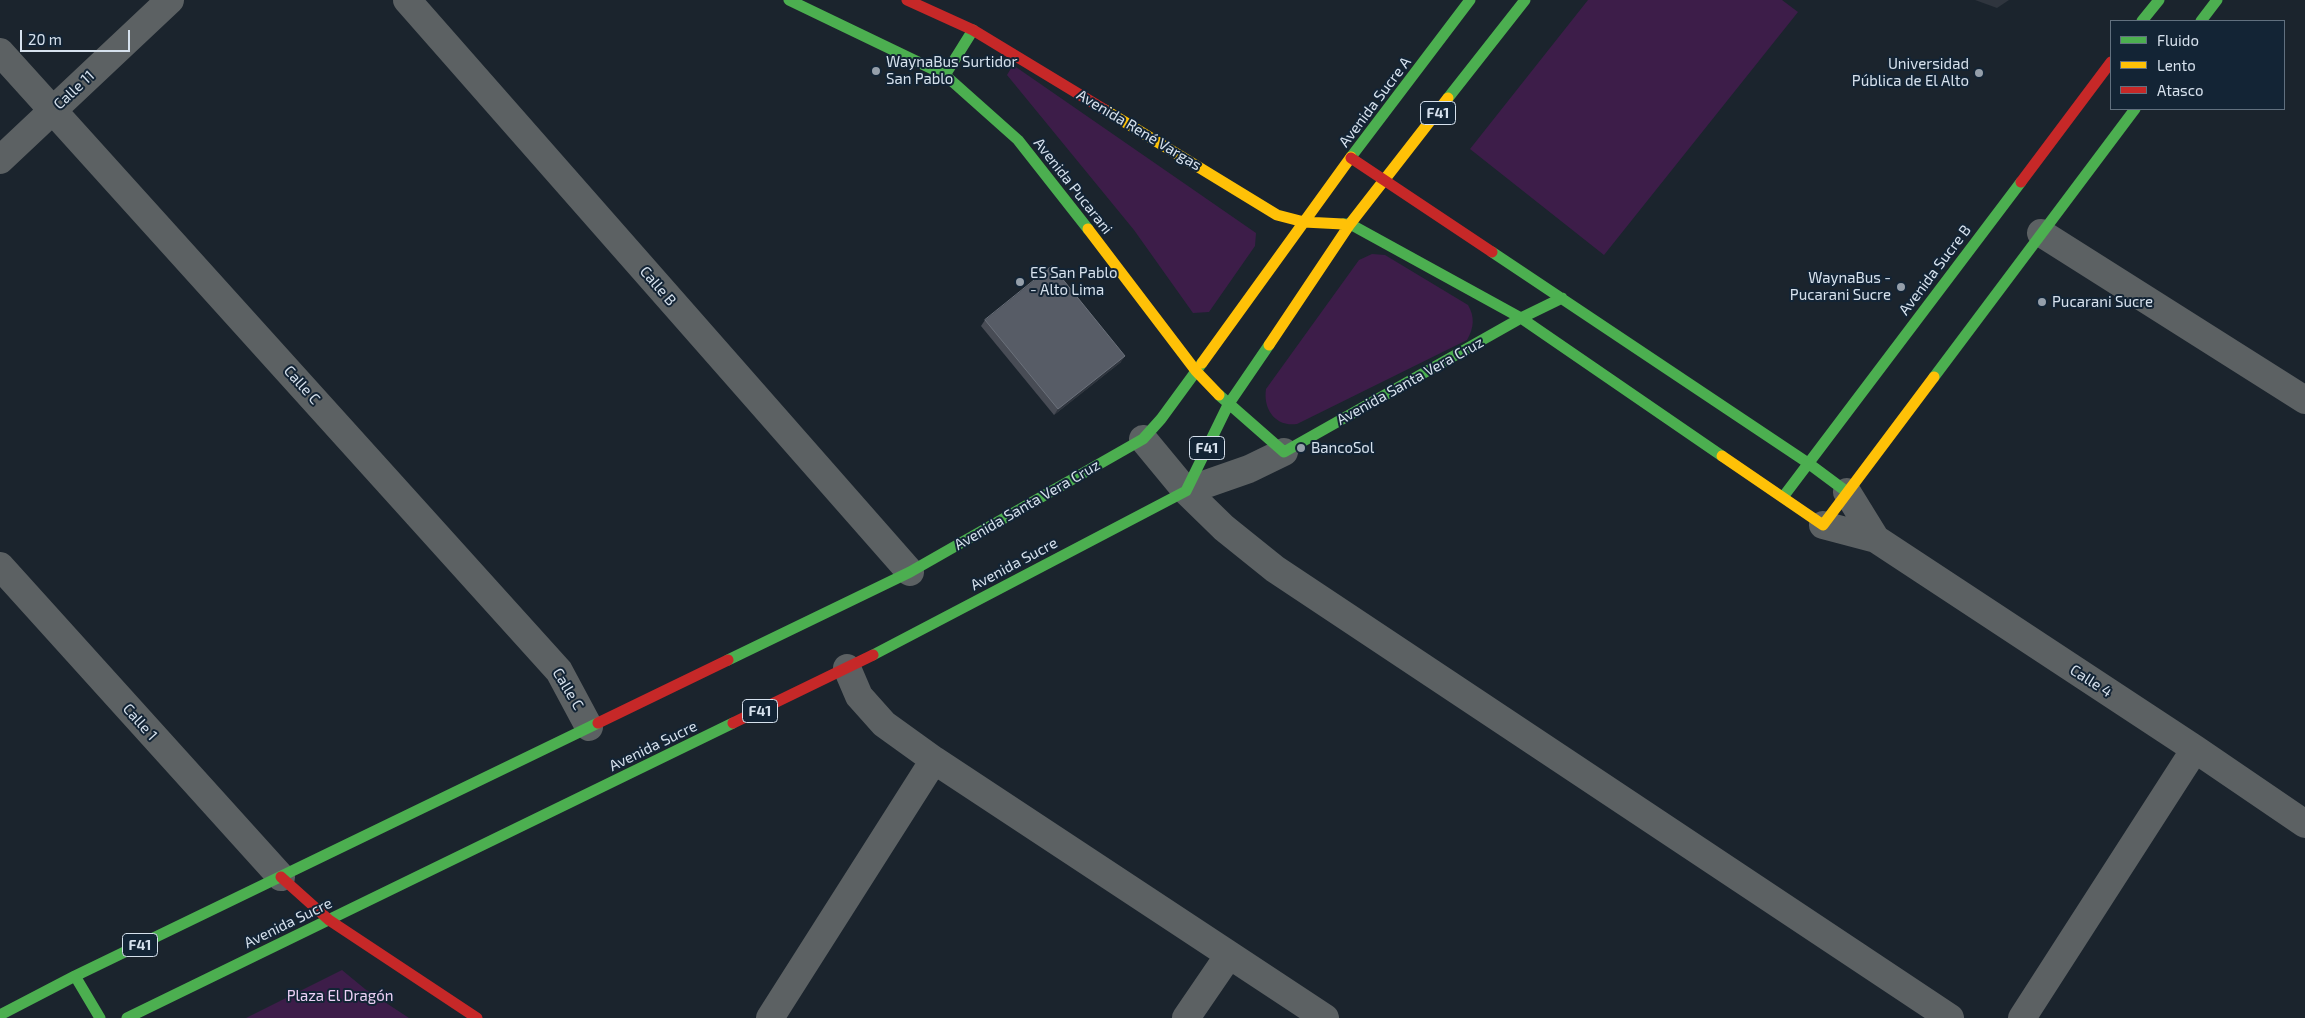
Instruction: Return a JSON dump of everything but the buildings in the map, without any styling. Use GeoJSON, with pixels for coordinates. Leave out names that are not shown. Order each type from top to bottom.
{"type":"FeatureCollection","features":[{"type":"Feature","properties":{"kind":"main road","name":"Avenida Pucarani"},"geometry":{"type":"LineString","coordinates":[[788,0],[945,75],[973,98],[1018,140],[1110,256],[1196,372],[1228,405],[1284,452]]}},
{"type":"Feature","properties":{"kind":"main road"},"geometry":{"type":"LineString","coordinates":[[907,0],[973,30],[945,75]]}},
{"type":"Feature","properties":{"kind":"main road","name":"F41"},"geometry":{"type":"LineString","coordinates":[[1186,491],[1228,405],[1350,224],[1386,181],[1525,0]]}},
{"type":"Feature","properties":{"kind":"main road"},"geometry":{"type":"LineString","coordinates":[[2143,20],[2158,0]]}},
{"type":"Feature","properties":{"kind":"main road"},"geometry":{"type":"LineString","coordinates":[[2202,20],[2218,0]]}},
{"type":"Feature","properties":{"kind":"main road","name":"Avenida Sucre A"},"geometry":{"type":"LineString","coordinates":[[1304,222],[1461,3]]}},
{"type":"Feature","properties":{"kind":"main road","name":"Avenida René Vargas"},"geometry":{"type":"LineString","coordinates":[[973,30],[1278,215],[1304,222],[1350,224]]}},
{"type":"Feature","properties":{"kind":"main road","name":"Avenida Sucre B"},"geometry":{"type":"LineString","coordinates":[[1783,497],[2110,63]]}},
{"type":"Feature","properties":{"kind":"main road"},"geometry":{"type":"LineString","coordinates":[[1350,224],[1522,318],[1822,525],[2134,110]]}},
{"type":"Feature","properties":{"kind":"main road"},"geometry":{"type":"LineString","coordinates":[[1351,158],[1808,463],[1847,492]]}},
{"type":"Feature","properties":{"kind":"main road","name":"Avenida Santa Vera Cruz"},"geometry":{"type":"LineString","coordinates":[[910,572],[1142,439],[1161,418],[1196,372],[1304,222]]}},
{"type":"Feature","properties":{"kind":"main road","name":"Avenida Santa Vera Cruz"},"geometry":{"type":"LineString","coordinates":[[1284,452],[1522,318],[1562,298]]}},
{"type":"Feature","properties":{"kind":"main road","name":"Avenida Sucre"},"geometry":{"type":"LineString","coordinates":[[127,1018],[847,668],[1186,491]]}},
{"type":"Feature","properties":{"kind":"main road","name":"F41"},"geometry":{"type":"LineString","coordinates":[[5,1015],[75,976],[910,572]]}},
{"type":"Feature","properties":{"kind":"main road"},"geometry":{"type":"LineString","coordinates":[[281,877],[329,920],[476,1018]]}},
{"type":"Feature","properties":{"kind":"main road"},"geometry":{"type":"LineString","coordinates":[[75,976],[100,1018]]}},
{"type":"Feature","properties":{"kind":"street","name":"Calle 11"},"geometry":{"type":"LineString","coordinates":[[0,160],[170,0]]}},
{"type":"Feature","properties":{"kind":"street","name":"Calle B"},"geometry":{"type":"LineString","coordinates":[[407,0],[910,572]]}},
{"type":"Feature","properties":{"kind":"street","name":"Avenida René Vargas"},"geometry":{"type":"LineString","coordinates":[[942,0],[973,30]]}},
{"type":"Feature","properties":{"kind":"street","name":"Calle C"},"geometry":{"type":"LineString","coordinates":[[0,52],[54,109],[559,671],[589,727]]}},
{"type":"Feature","properties":{"kind":"street"},"geometry":{"type":"LineString","coordinates":[[2041,233],[2305,400]]}},
{"type":"Feature","properties":{"kind":"street"},"geometry":{"type":"LineString","coordinates":[[1142,439],[1186,491],[1224,528],[1275,569],[1950,1018]]}},
{"type":"Feature","properties":{"kind":"street","name":"Avenida Santa Vera Cruz"},"geometry":{"type":"LineString","coordinates":[[1186,491],[1249,469],[1284,452]]}},
{"type":"Feature","properties":{"kind":"street"},"geometry":{"type":"LineString","coordinates":[[1847,492],[1876,540]]}},
{"type":"Feature","properties":{"kind":"street"},"geometry":{"type":"LineString","coordinates":[[1822,525],[1876,540]]}},
{"type":"Feature","properties":{"kind":"street","name":"Calle 4"},"geometry":{"type":"LineString","coordinates":[[1876,540],[2195,749],[2305,824]]}},
{"type":"Feature","properties":{"kind":"street","name":"Calle 1"},"geometry":{"type":"LineString","coordinates":[[0,566],[281,877]]}},
{"type":"Feature","properties":{"kind":"street"},"geometry":{"type":"LineString","coordinates":[[847,668],[859,696],[884,724],[934,760],[1325,1018]]}},
{"type":"Feature","properties":{"kind":"street"},"geometry":{"type":"LineString","coordinates":[[2022,1018],[2195,749]]}},
{"type":"Feature","properties":{"kind":"street"},"geometry":{"type":"LineString","coordinates":[[770,1018],[934,760]]}},
{"type":"Feature","properties":{"kind":"street"},"geometry":{"type":"LineString","coordinates":[[1186,1018],[1229,955]]}},
{"type":"Feature","properties":{"kind":"green space"},"geometry":{"type":"Polygon","coordinates":[[[1588,0],[1782,0],[1798,12],[1604,255],[1470,149],[1588,0]]]}},
{"type":"Feature","properties":{"kind":"green space"},"geometry":{"type":"Polygon","coordinates":[[[1013,65],[1256,233],[1255,246],[1209,312],[1193,313],[1134,230],[1007,75],[1013,65]]]}},
{"type":"Feature","properties":{"kind":"green space"},"geometry":{"type":"Polygon","coordinates":[[[1372,254],[1385,255],[1468,305],[1473,322],[1467,340],[1297,424],[1282,423],[1269,410],[1266,403],[1266,389],[1359,260],[1372,254]]]}},
{"type":"Feature","properties":{"kind":"green space","name":"Plaza El Dragón"},"geometry":{"type":"Polygon","coordinates":[[[342,970],[365,989],[409,1018],[246,1018],[342,970]]]}},
{"type":"Feature","properties":{"kind":"traffic: fast"},"geometry":{"type":"LineString","coordinates":[[789,0],[945,75],[1018,140],[1088,229]]}},
{"type":"Feature","properties":{"kind":"traffic: fast"},"geometry":{"type":"LineString","coordinates":[[1351,157],[1470,0]]}},
{"type":"Feature","properties":{"kind":"traffic: fast"},"geometry":{"type":"LineString","coordinates":[[1448,98],[1525,0]]}},
{"type":"Feature","properties":{"kind":"traffic: fast"},"geometry":{"type":"LineString","coordinates":[[2143,20],[2159,0]]}},
{"type":"Feature","properties":{"kind":"traffic: fast"},"geometry":{"type":"LineString","coordinates":[[2202,20],[2217,0]]}},
{"type":"Feature","properties":{"kind":"traffic: fast"},"geometry":{"type":"LineString","coordinates":[[945,75],[973,30]]}},
{"type":"Feature","properties":{"kind":"traffic: fast"},"geometry":{"type":"LineString","coordinates":[[1934,377],[2134,110]]}},
{"type":"Feature","properties":{"kind":"traffic: fast"},"geometry":{"type":"LineString","coordinates":[[1783,497],[2021,182]]}},
{"type":"Feature","properties":{"kind":"traffic: fast"},"geometry":{"type":"LineString","coordinates":[[1343,224],[1350,224],[1521,318],[1722,456]]}},
{"type":"Feature","properties":{"kind":"traffic: fast"},"geometry":{"type":"LineString","coordinates":[[1492,252],[1808,463],[1847,492]]}},
{"type":"Feature","properties":{"kind":"traffic: fast"},"geometry":{"type":"LineString","coordinates":[[1219,395],[1284,452],[1521,318],[1562,298]]}},
{"type":"Feature","properties":{"kind":"traffic: fast"},"geometry":{"type":"LineString","coordinates":[[873,655],[1186,491],[1228,405],[1269,345]]}},
{"type":"Feature","properties":{"kind":"traffic: fast"},"geometry":{"type":"LineString","coordinates":[[728,660],[910,572],[1143,439],[1161,419],[1202,363]]}},
{"type":"Feature","properties":{"kind":"traffic: fast"},"geometry":{"type":"LineString","coordinates":[[0,1015],[75,976],[598,723]]}},
{"type":"Feature","properties":{"kind":"traffic: fast"},"geometry":{"type":"LineString","coordinates":[[127,1018],[733,723]]}},
{"type":"Feature","properties":{"kind":"traffic: fast"},"geometry":{"type":"LineString","coordinates":[[75,976],[100,1018]]}},
{"type":"Feature","properties":{"kind":"traffic: slow"},"geometry":{"type":"LineString","coordinates":[[1269,345],[1350,224],[1448,98]]}},
{"type":"Feature","properties":{"kind":"traffic: slow"},"geometry":{"type":"LineString","coordinates":[[1105,110],[1277,215],[1304,222],[1343,224]]}},
{"type":"Feature","properties":{"kind":"traffic: slow"},"geometry":{"type":"LineString","coordinates":[[1202,363],[1351,157]]}},
{"type":"Feature","properties":{"kind":"traffic: slow"},"geometry":{"type":"LineString","coordinates":[[1088,229],[1196,371],[1219,395]]}},
{"type":"Feature","properties":{"kind":"traffic: slow"},"geometry":{"type":"LineString","coordinates":[[1722,456],[1823,525],[1934,377]]}},
{"type":"Feature","properties":{"kind":"traffic: jam"},"geometry":{"type":"LineString","coordinates":[[907,0],[973,30],[1105,110]]}},
{"type":"Feature","properties":{"kind":"traffic: jam"},"geometry":{"type":"LineString","coordinates":[[2021,182],[2110,63]]}},
{"type":"Feature","properties":{"kind":"traffic: jam"},"geometry":{"type":"LineString","coordinates":[[1351,158],[1492,252]]}},
{"type":"Feature","properties":{"kind":"traffic: jam"},"geometry":{"type":"LineString","coordinates":[[733,723],[873,655]]}},
{"type":"Feature","properties":{"kind":"traffic: jam"},"geometry":{"type":"LineString","coordinates":[[598,723],[728,660]]}},
{"type":"Feature","properties":{"kind":"traffic: jam"},"geometry":{"type":"LineString","coordinates":[[281,877],[329,920],[477,1018]]}},
{"type":"Feature","properties":{"kind":"place","name":"WaynaBus Surtidor San Pablo"},"geometry":{"type":"Point","coordinates":[876,71]}},
{"type":"Feature","properties":{"kind":"place","name":"Universidad Pública de El Alto"},"geometry":{"type":"Point","coordinates":[1979,73]}},
{"type":"Feature","properties":{"kind":"place","name":"ES San Pablo - Alto Lima"},"geometry":{"type":"Point","coordinates":[1020,282]}},
{"type":"Feature","properties":{"kind":"place","name":"WaynaBus - Pucarani Sucre"},"geometry":{"type":"Point","coordinates":[1901,287]}},
{"type":"Feature","properties":{"kind":"place","name":"Pucarani Sucre"},"geometry":{"type":"Point","coordinates":[2042,302]}},
{"type":"Feature","properties":{"kind":"place","name":"BancoSol"},"geometry":{"type":"Point","coordinates":[1301,448]}}]}
